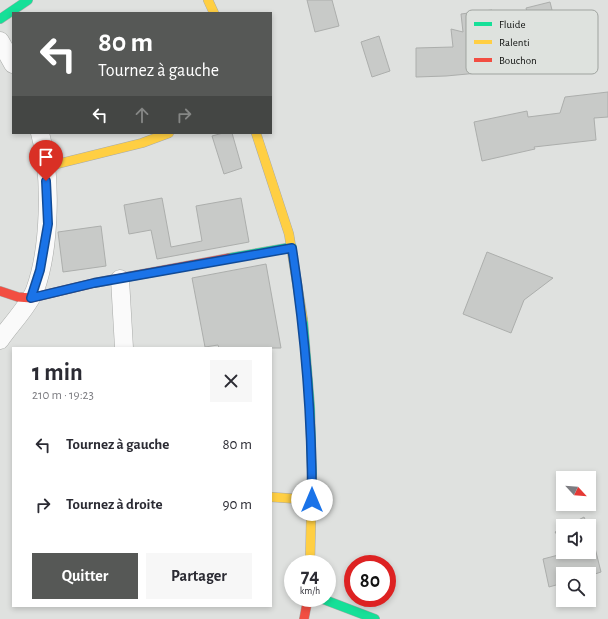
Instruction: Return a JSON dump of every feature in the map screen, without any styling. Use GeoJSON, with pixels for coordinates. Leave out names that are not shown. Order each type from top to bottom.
{"type":"FeatureCollection","features":[{"type":"Feature","properties":{"kind":"main road"},"geometry":{"type":"LineString","coordinates":[[0,19],[28,0]]}},
{"type":"Feature","properties":{"kind":"main road"},"geometry":{"type":"LineString","coordinates":[[208,0],[214,12]]}},
{"type":"Feature","properties":{"kind":"main road"},"geometry":{"type":"LineString","coordinates":[[45,167],[142,143],[166,134]]}},
{"type":"Feature","properties":{"kind":"main road"},"geometry":{"type":"LineString","coordinates":[[256,134],[292,248],[301,304],[310,398],[312,500],[310,555]]}},
{"type":"Feature","properties":{"kind":"main road"},"geometry":{"type":"LineString","coordinates":[[0,291],[18,297],[31,298],[120,279],[292,248]]}},
{"type":"Feature","properties":{"kind":"main road"},"geometry":{"type":"LineString","coordinates":[[272,497],[312,500]]}},
{"type":"Feature","properties":{"kind":"main road"},"geometry":{"type":"LineString","coordinates":[[336,604],[375,619]]}},
{"type":"Feature","properties":{"kind":"main road"},"geometry":{"type":"LineString","coordinates":[[304,619],[306,607]]}},
{"type":"Feature","properties":{"kind":"street"},"geometry":{"type":"LineString","coordinates":[[0,41],[12,62]]}},
{"type":"Feature","properties":{"kind":"street"},"geometry":{"type":"LineString","coordinates":[[0,340],[31,298],[40,270],[48,224],[45,167],[40,134]]}},
{"type":"Feature","properties":{"kind":"street"},"geometry":{"type":"LineString","coordinates":[[120,279],[124,347]]}},
{"type":"Feature","properties":{"kind":"building"},"geometry":{"type":"Polygon","coordinates":[[[307,0],[332,0],[339,26],[315,32],[307,0]]]}},
{"type":"Feature","properties":{"kind":"building"},"geometry":{"type":"Polygon","coordinates":[[[550,2],[552,10],[526,10],[526,8],[550,2]]]}},
{"type":"Feature","properties":{"kind":"building"},"geometry":{"type":"Polygon","coordinates":[[[466,13],[466,74],[468,74],[416,77],[416,48],[453,47],[451,29],[463,32],[461,14],[466,13]]]}},
{"type":"Feature","properties":{"kind":"building"},"geometry":{"type":"Polygon","coordinates":[[[379,36],[390,71],[372,77],[361,42],[379,36]]]}},
{"type":"Feature","properties":{"kind":"building"},"geometry":{"type":"Polygon","coordinates":[[[608,92],[608,117],[594,118],[596,140],[534,147],[535,149],[482,161],[474,122],[527,111],[528,117],[560,113],[565,97],[608,92]]]}},
{"type":"Feature","properties":{"kind":"building"},"geometry":{"type":"Polygon","coordinates":[[[219,134],[232,134],[242,168],[224,174],[212,136],[219,134]]]}},
{"type":"Feature","properties":{"kind":"building"},"geometry":{"type":"Polygon","coordinates":[[[162,198],[171,247],[202,241],[196,206],[241,198],[249,242],[157,259],[151,230],[129,234],[124,205],[162,198]]]}},
{"type":"Feature","properties":{"kind":"building"},"geometry":{"type":"Polygon","coordinates":[[[101,226],[106,266],[63,272],[58,232],[101,226]]]}},
{"type":"Feature","properties":{"kind":"building"},"geometry":{"type":"Polygon","coordinates":[[[487,252],[553,278],[524,300],[511,333],[463,314],[487,252]]]}},
{"type":"Feature","properties":{"kind":"building"},"geometry":{"type":"Polygon","coordinates":[[[266,264],[281,348],[219,347],[218,345],[205,347],[192,278],[266,264]]]}},
{"type":"Feature","properties":{"kind":"building"},"geometry":{"type":"Polygon","coordinates":[[[596,552],[601,572],[596,574],[596,567],[556,567],[556,585],[549,587],[543,559],[556,556],[556,559],[596,559],[596,552]]]}},
{"type":"Feature","properties":{"kind":"traffic: fast"},"geometry":{"type":"LineString","coordinates":[[0,19],[28,0]]}},
{"type":"Feature","properties":{"kind":"traffic: fast"},"geometry":{"type":"LineString","coordinates":[[229,258],[292,247]]}},
{"type":"Feature","properties":{"kind":"traffic: fast"},"geometry":{"type":"LineString","coordinates":[[303,320],[310,406],[312,476]]}},
{"type":"Feature","properties":{"kind":"traffic: fast"},"geometry":{"type":"LineString","coordinates":[[336,604],[375,619]]}},
{"type":"Feature","properties":{"kind":"traffic: slow"},"geometry":{"type":"LineString","coordinates":[[208,0],[214,12]]}},
{"type":"Feature","properties":{"kind":"traffic: slow"},"geometry":{"type":"LineString","coordinates":[[45,167],[142,143],[166,134]]}},
{"type":"Feature","properties":{"kind":"traffic: slow"},"geometry":{"type":"LineString","coordinates":[[256,134],[289,234],[303,320]]}},
{"type":"Feature","properties":{"kind":"traffic: slow"},"geometry":{"type":"LineString","coordinates":[[310,555],[312,476]]}},
{"type":"Feature","properties":{"kind":"traffic: slow"},"geometry":{"type":"LineString","coordinates":[[272,497],[313,500]]}},
{"type":"Feature","properties":{"kind":"traffic: jam"},"geometry":{"type":"LineString","coordinates":[[0,291],[18,297],[31,298],[94,283],[229,258]]}},
{"type":"Feature","properties":{"kind":"traffic: jam"},"geometry":{"type":"LineString","coordinates":[[304,619],[306,607]]}},
{"type":"Feature","properties":{"kind":"route"},"geometry":{"type":"LineString","coordinates":[[46,181],[48,224],[40,270],[35,290],[31,298],[94,283],[292,248],[301,304],[310,398],[312,500]]}}]}
